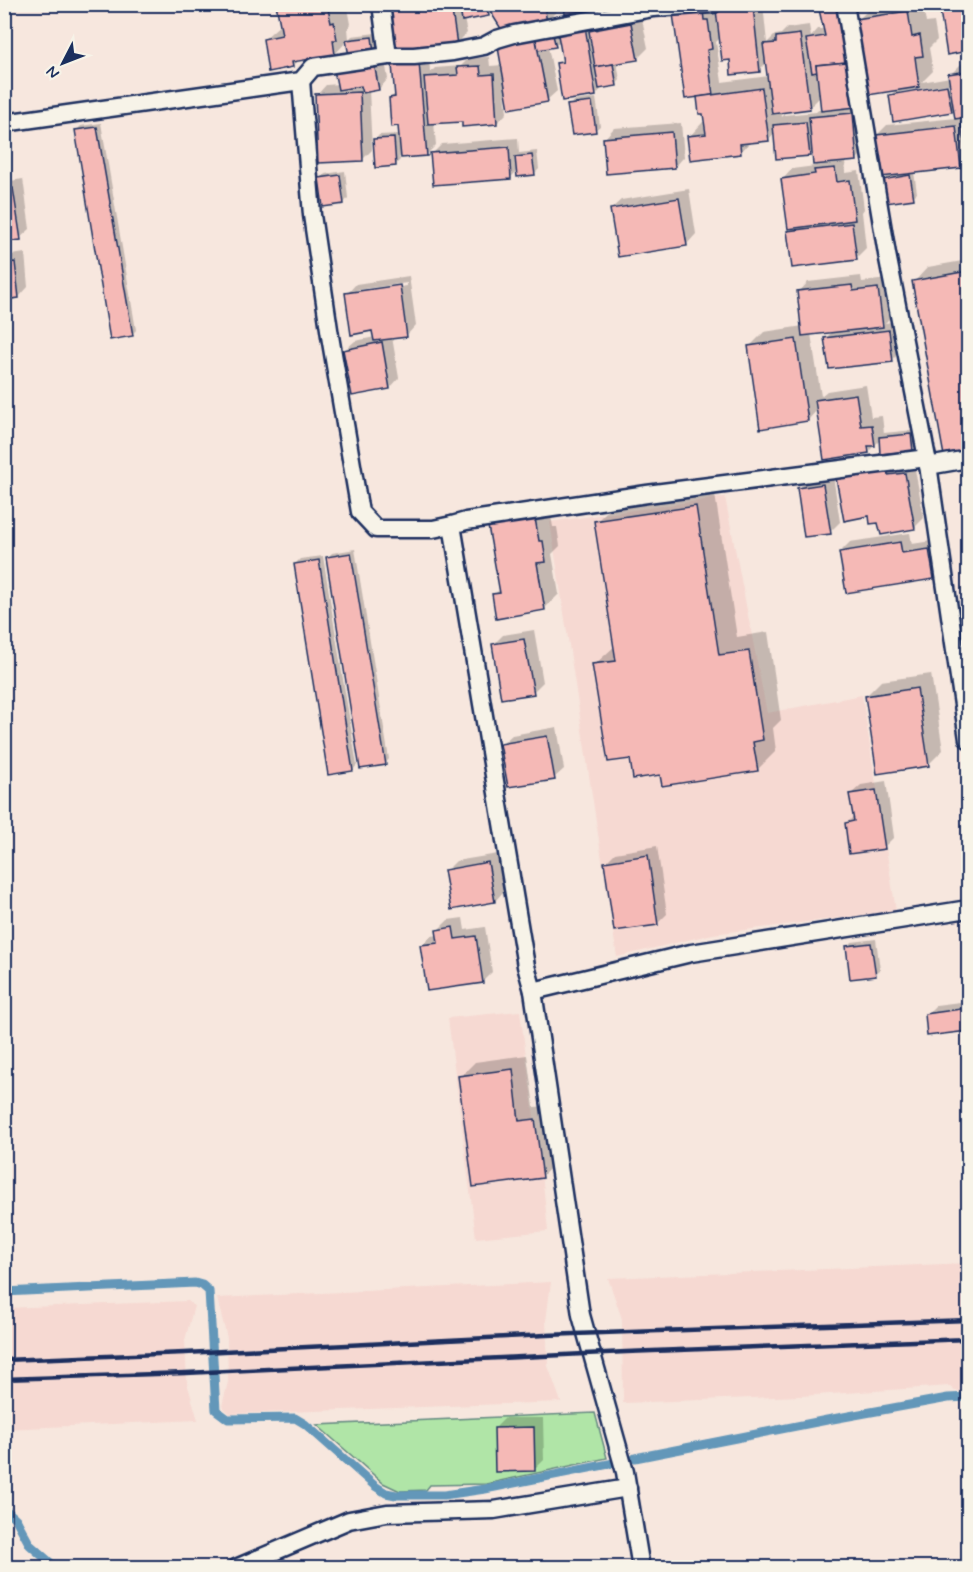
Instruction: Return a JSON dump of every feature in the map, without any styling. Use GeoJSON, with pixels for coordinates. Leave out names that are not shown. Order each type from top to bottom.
{"type":"FeatureCollection","features":[{"type":"Feature","properties":{"kind":"lane"},"geometry":{"type":"LineString","coordinates":[[381,4],[388,56]]}},
{"type":"Feature","properties":{"kind":"lane"},"geometry":{"type":"LineString","coordinates":[[4,123],[301,81],[313,67],[484,46],[496,39],[514,34],[644,7],[713,4]]}},
{"type":"Feature","properties":{"kind":"lane"},"geometry":{"type":"LineString","coordinates":[[845,4],[887,254],[928,462],[969,739]]}},
{"type":"Feature","properties":{"kind":"lane"},"geometry":{"type":"LineString","coordinates":[[301,81],[312,215],[330,336],[360,512],[376,529],[433,529],[466,521],[646,494],[969,459]]}},
{"type":"Feature","properties":{"kind":"lane"},"geometry":{"type":"LineString","coordinates":[[452,525],[526,966],[533,991],[581,1315],[625,1472],[641,1568]]}},
{"type":"Feature","properties":{"kind":"lane"},"geometry":{"type":"LineString","coordinates":[[533,991],[691,953],[969,909]]}},
{"type":"Feature","properties":{"kind":"lane"},"geometry":{"type":"LineString","coordinates":[[236,1568],[349,1520],[387,1513],[494,1510],[628,1488]]}},
{"type":"Feature","properties":{"kind":"shaded area"},"geometry":{"type":"Polygon","coordinates":[[[725,497],[767,713],[862,695],[896,911],[713,934],[617,957],[550,522],[725,497]]]}},
{"type":"Feature","properties":{"kind":"shaded area"},"geometry":{"type":"Polygon","coordinates":[[[520,1011],[548,1231],[476,1238],[448,1018],[520,1011]]]}},
{"type":"Feature","properties":{"kind":"shaded area"},"geometry":{"type":"Polygon","coordinates":[[[968,1263],[968,1391],[955,1391],[949,1386],[801,1396],[623,1403],[622,1319],[608,1278],[968,1263]]]}},
{"type":"Feature","properties":{"kind":"shaded area"},"geometry":{"type":"Polygon","coordinates":[[[551,1282],[546,1321],[548,1366],[561,1402],[230,1414],[222,1406],[228,1382],[227,1338],[217,1298],[551,1282]]]}},
{"type":"Feature","properties":{"kind":"shaded area"},"geometry":{"type":"Polygon","coordinates":[[[188,1301],[194,1306],[185,1340],[187,1383],[198,1420],[5,1429],[5,1308],[188,1301]]]}},
{"type":"Feature","properties":{"kind":"green space"},"geometry":{"type":"Polygon","coordinates":[[[595,1413],[607,1458],[486,1484],[430,1485],[426,1490],[400,1491],[383,1483],[317,1425],[595,1413]]]}},
{"type":"Feature","properties":{"kind":"building"},"geometry":{"type":"Polygon","coordinates":[[[276,4],[327,4],[331,23],[334,22],[337,40],[333,40],[335,55],[292,62],[293,67],[268,72],[263,39],[282,35],[276,4]]]}},
{"type":"Feature","properties":{"kind":"building"},"geometry":{"type":"Polygon","coordinates":[[[403,4],[451,4],[457,45],[415,52],[415,47],[396,50],[390,7],[403,4]]]}},
{"type":"Feature","properties":{"kind":"building"},"geometry":{"type":"Polygon","coordinates":[[[459,4],[487,4],[489,16],[462,21],[459,4]]]}},
{"type":"Feature","properties":{"kind":"building"},"geometry":{"type":"Polygon","coordinates":[[[491,4],[544,4],[547,23],[503,32],[493,16],[491,4]]]}},
{"type":"Feature","properties":{"kind":"building"},"geometry":{"type":"Polygon","coordinates":[[[564,4],[593,4],[594,9],[565,14],[564,4]]]}},
{"type":"Feature","properties":{"kind":"building"},"geometry":{"type":"Polygon","coordinates":[[[839,4],[847,62],[816,65],[817,72],[812,73],[806,39],[825,36],[818,5],[839,4]]]}},
{"type":"Feature","properties":{"kind":"building"},"geometry":{"type":"Polygon","coordinates":[[[939,4],[968,4],[968,51],[947,55],[939,4]]]}},
{"type":"Feature","properties":{"kind":"building"},"geometry":{"type":"Polygon","coordinates":[[[753,6],[760,72],[731,75],[730,60],[722,61],[716,10],[753,6]]]}},
{"type":"Feature","properties":{"kind":"building"},"geometry":{"type":"Polygon","coordinates":[[[703,10],[704,20],[708,20],[712,49],[707,50],[713,95],[685,99],[673,14],[703,10]]]}},
{"type":"Feature","properties":{"kind":"building"},"geometry":{"type":"Polygon","coordinates":[[[908,11],[912,37],[920,35],[923,56],[915,57],[919,87],[868,95],[856,19],[908,11]]]}},
{"type":"Feature","properties":{"kind":"building"},"geometry":{"type":"Polygon","coordinates":[[[631,23],[638,60],[595,67],[589,31],[631,23]]]}},
{"type":"Feature","properties":{"kind":"building"},"geometry":{"type":"Polygon","coordinates":[[[585,26],[596,96],[562,101],[556,63],[563,62],[557,30],[585,26]]]}},
{"type":"Feature","properties":{"kind":"building"},"geometry":{"type":"Polygon","coordinates":[[[552,31],[556,47],[538,50],[535,35],[552,31]]]}},
{"type":"Feature","properties":{"kind":"building"},"geometry":{"type":"Polygon","coordinates":[[[800,34],[810,109],[772,114],[763,44],[776,43],[776,37],[800,34]]]}},
{"type":"Feature","properties":{"kind":"building"},"geometry":{"type":"Polygon","coordinates":[[[535,35],[548,102],[509,109],[497,42],[535,35]]]}},
{"type":"Feature","properties":{"kind":"building"},"geometry":{"type":"Polygon","coordinates":[[[372,37],[374,53],[349,56],[346,40],[372,37]]]}},
{"type":"Feature","properties":{"kind":"building"},"geometry":{"type":"Polygon","coordinates":[[[419,62],[427,156],[401,158],[398,126],[391,127],[389,98],[395,97],[392,65],[419,62]]]}},
{"type":"Feature","properties":{"kind":"building"},"geometry":{"type":"Polygon","coordinates":[[[847,62],[848,74],[853,73],[856,107],[821,111],[816,65],[847,62]]]}},
{"type":"Feature","properties":{"kind":"building"},"geometry":{"type":"Polygon","coordinates":[[[374,63],[379,90],[363,93],[361,86],[338,90],[334,70],[374,63]]]}},
{"type":"Feature","properties":{"kind":"building"},"geometry":{"type":"Polygon","coordinates":[[[613,64],[617,86],[599,89],[595,67],[613,64]]]}},
{"type":"Feature","properties":{"kind":"building"},"geometry":{"type":"Polygon","coordinates":[[[480,66],[481,75],[494,74],[497,124],[462,127],[462,122],[428,124],[424,77],[458,75],[457,67],[480,66]]]}},
{"type":"Feature","properties":{"kind":"building"},"geometry":{"type":"Polygon","coordinates":[[[968,71],[968,117],[955,119],[948,74],[968,71]]]}},
{"type":"Feature","properties":{"kind":"building"},"geometry":{"type":"Polygon","coordinates":[[[947,85],[952,112],[893,122],[889,95],[947,85]]]}},
{"type":"Feature","properties":{"kind":"building"},"geometry":{"type":"Polygon","coordinates":[[[762,88],[769,141],[740,144],[741,154],[690,160],[687,136],[706,134],[703,114],[699,114],[697,97],[762,88]]]}},
{"type":"Feature","properties":{"kind":"building"},"geometry":{"type":"Polygon","coordinates":[[[360,92],[363,161],[318,163],[315,94],[360,92]]]}},
{"type":"Feature","properties":{"kind":"building"},"geometry":{"type":"Polygon","coordinates":[[[592,102],[596,132],[572,135],[567,105],[592,102]]]}},
{"type":"Feature","properties":{"kind":"building"},"geometry":{"type":"Polygon","coordinates":[[[853,113],[857,161],[813,165],[809,117],[853,113]]]}},
{"type":"Feature","properties":{"kind":"building"},"geometry":{"type":"Polygon","coordinates":[[[968,121],[968,170],[961,122],[968,121]]]}},
{"type":"Feature","properties":{"kind":"building"},"geometry":{"type":"Polygon","coordinates":[[[806,122],[810,156],[776,159],[773,125],[806,122]]]}},
{"type":"Feature","properties":{"kind":"building"},"geometry":{"type":"Polygon","coordinates":[[[956,126],[961,168],[881,177],[876,135],[956,126]]]}},
{"type":"Feature","properties":{"kind":"building"},"geometry":{"type":"Polygon","coordinates":[[[97,127],[133,336],[110,340],[75,130],[97,127]]]}},
{"type":"Feature","properties":{"kind":"building"},"geometry":{"type":"Polygon","coordinates":[[[672,132],[675,168],[606,174],[603,138],[672,132]]]}},
{"type":"Feature","properties":{"kind":"building"},"geometry":{"type":"Polygon","coordinates":[[[394,138],[396,166],[375,168],[373,139],[394,138]]]}},
{"type":"Feature","properties":{"kind":"building"},"geometry":{"type":"Polygon","coordinates":[[[509,147],[511,179],[433,185],[430,153],[509,147]]]}},
{"type":"Feature","properties":{"kind":"building"},"geometry":{"type":"Polygon","coordinates":[[[532,155],[535,175],[517,177],[515,157],[532,155]]]}},
{"type":"Feature","properties":{"kind":"building"},"geometry":{"type":"Polygon","coordinates":[[[835,168],[837,182],[850,180],[855,220],[788,229],[781,179],[815,174],[814,170],[835,168]]]}},
{"type":"Feature","properties":{"kind":"building"},"geometry":{"type":"Polygon","coordinates":[[[340,175],[344,204],[323,207],[319,178],[340,175]]]}},
{"type":"Feature","properties":{"kind":"building"},"geometry":{"type":"Polygon","coordinates":[[[910,175],[914,199],[886,203],[882,180],[910,175]]]}},
{"type":"Feature","properties":{"kind":"building"},"geometry":{"type":"Polygon","coordinates":[[[13,188],[21,240],[4,242],[4,189],[13,188]]]}},
{"type":"Feature","properties":{"kind":"building"},"geometry":{"type":"Polygon","coordinates":[[[679,198],[687,246],[618,257],[610,209],[679,198]]]}},
{"type":"Feature","properties":{"kind":"building"},"geometry":{"type":"Polygon","coordinates":[[[852,223],[857,260],[792,268],[787,231],[852,223]]]}},
{"type":"Feature","properties":{"kind":"building"},"geometry":{"type":"Polygon","coordinates":[[[15,262],[19,298],[4,300],[4,263],[15,262]]]}},
{"type":"Feature","properties":{"kind":"building"},"geometry":{"type":"Polygon","coordinates":[[[968,271],[968,452],[944,456],[912,281],[968,271]]]}},
{"type":"Feature","properties":{"kind":"building"},"geometry":{"type":"Polygon","coordinates":[[[400,285],[407,337],[374,341],[372,331],[351,335],[345,293],[400,285]]]}},
{"type":"Feature","properties":{"kind":"building"},"geometry":{"type":"Polygon","coordinates":[[[852,285],[853,291],[878,288],[883,327],[802,336],[797,291],[852,285]]]}},
{"type":"Feature","properties":{"kind":"building"},"geometry":{"type":"Polygon","coordinates":[[[889,330],[893,362],[829,369],[824,338],[889,330]]]}},
{"type":"Feature","properties":{"kind":"building"},"geometry":{"type":"Polygon","coordinates":[[[796,339],[808,421],[760,429],[748,346],[796,339]]]}},
{"type":"Feature","properties":{"kind":"building"},"geometry":{"type":"Polygon","coordinates":[[[382,342],[390,389],[352,396],[343,350],[382,342]]]}},
{"type":"Feature","properties":{"kind":"building"},"geometry":{"type":"Polygon","coordinates":[[[856,394],[861,426],[872,425],[875,446],[868,446],[869,453],[824,460],[815,400],[856,394]]]}},
{"type":"Feature","properties":{"kind":"building"},"geometry":{"type":"Polygon","coordinates":[[[911,434],[913,451],[880,454],[879,437],[911,434]]]}},
{"type":"Feature","properties":{"kind":"building"},"geometry":{"type":"Polygon","coordinates":[[[887,469],[888,475],[905,473],[915,529],[881,535],[878,523],[870,524],[869,516],[844,521],[836,478],[887,469]]]}},
{"type":"Feature","properties":{"kind":"building"},"geometry":{"type":"Polygon","coordinates":[[[823,484],[831,534],[804,537],[797,488],[823,484]]]}},
{"type":"Feature","properties":{"kind":"building"},"geometry":{"type":"Polygon","coordinates":[[[696,506],[719,655],[749,651],[763,740],[753,742],[758,771],[662,786],[660,775],[633,779],[630,759],[608,762],[592,664],[616,661],[594,521],[696,506]]]}},
{"type":"Feature","properties":{"kind":"building"},"geometry":{"type":"Polygon","coordinates":[[[535,518],[539,541],[543,541],[546,562],[537,563],[545,610],[496,619],[492,594],[500,593],[488,526],[535,518]]]}},
{"type":"Feature","properties":{"kind":"building"},"geometry":{"type":"Polygon","coordinates":[[[900,542],[902,553],[929,549],[934,579],[846,593],[839,552],[900,542]]]}},
{"type":"Feature","properties":{"kind":"building"},"geometry":{"type":"Polygon","coordinates":[[[351,553],[386,765],[360,769],[326,557],[351,553]]]}},
{"type":"Feature","properties":{"kind":"building"},"geometry":{"type":"Polygon","coordinates":[[[319,560],[353,771],[328,775],[294,564],[319,560]]]}},
{"type":"Feature","properties":{"kind":"building"},"geometry":{"type":"Polygon","coordinates":[[[524,639],[534,694],[501,699],[492,644],[524,639]]]}},
{"type":"Feature","properties":{"kind":"building"},"geometry":{"type":"Polygon","coordinates":[[[917,688],[929,766],[877,774],[865,696],[917,688]]]}},
{"type":"Feature","properties":{"kind":"building"},"geometry":{"type":"Polygon","coordinates":[[[547,736],[555,780],[508,787],[500,744],[547,736]]]}},
{"type":"Feature","properties":{"kind":"building"},"geometry":{"type":"Polygon","coordinates":[[[876,790],[885,849],[849,854],[845,823],[854,821],[849,794],[876,790]]]}},
{"type":"Feature","properties":{"kind":"building"},"geometry":{"type":"Polygon","coordinates":[[[648,855],[658,925],[614,931],[604,862],[648,855]]]}},
{"type":"Feature","properties":{"kind":"building"},"geometry":{"type":"Polygon","coordinates":[[[488,862],[495,902],[451,910],[444,870],[488,862]]]}},
{"type":"Feature","properties":{"kind":"building"},"geometry":{"type":"Polygon","coordinates":[[[453,927],[455,939],[476,936],[483,983],[427,991],[420,945],[438,943],[436,930],[453,927]]]}},
{"type":"Feature","properties":{"kind":"building"},"geometry":{"type":"Polygon","coordinates":[[[871,943],[876,976],[850,979],[846,946],[871,943]]]}},
{"type":"Feature","properties":{"kind":"building"},"geometry":{"type":"Polygon","coordinates":[[[968,1008],[968,1031],[927,1036],[925,1014],[968,1008]]]}},
{"type":"Feature","properties":{"kind":"building"},"geometry":{"type":"Polygon","coordinates":[[[513,1069],[519,1121],[535,1119],[543,1178],[473,1187],[458,1076],[513,1069]]]}},
{"type":"Feature","properties":{"kind":"building"},"geometry":{"type":"Polygon","coordinates":[[[534,1427],[535,1471],[495,1472],[494,1428],[534,1427]]]}},
{"type":"Feature","properties":{"kind":"waterway"},"geometry":{"type":"LineString","coordinates":[[4,1292],[195,1283],[202,1285],[209,1291],[216,1410],[228,1419],[295,1418],[386,1493],[444,1495],[614,1463]]}},
{"type":"Feature","properties":{"kind":"waterway"},"geometry":{"type":"LineString","coordinates":[[635,1458],[827,1420],[948,1398],[968,1397]]}},
{"type":"Feature","properties":{"kind":"waterway"},"geometry":{"type":"LineString","coordinates":[[4,1508],[16,1519],[30,1545],[54,1566],[114,1568]]}},
{"type":"Feature","properties":{"kind":"railway"},"geometry":{"type":"LineString","coordinates":[[4,1360],[546,1335],[968,1320]]}},
{"type":"Feature","properties":{"kind":"railway"},"geometry":{"type":"LineString","coordinates":[[4,1379],[968,1339]]}}]}
